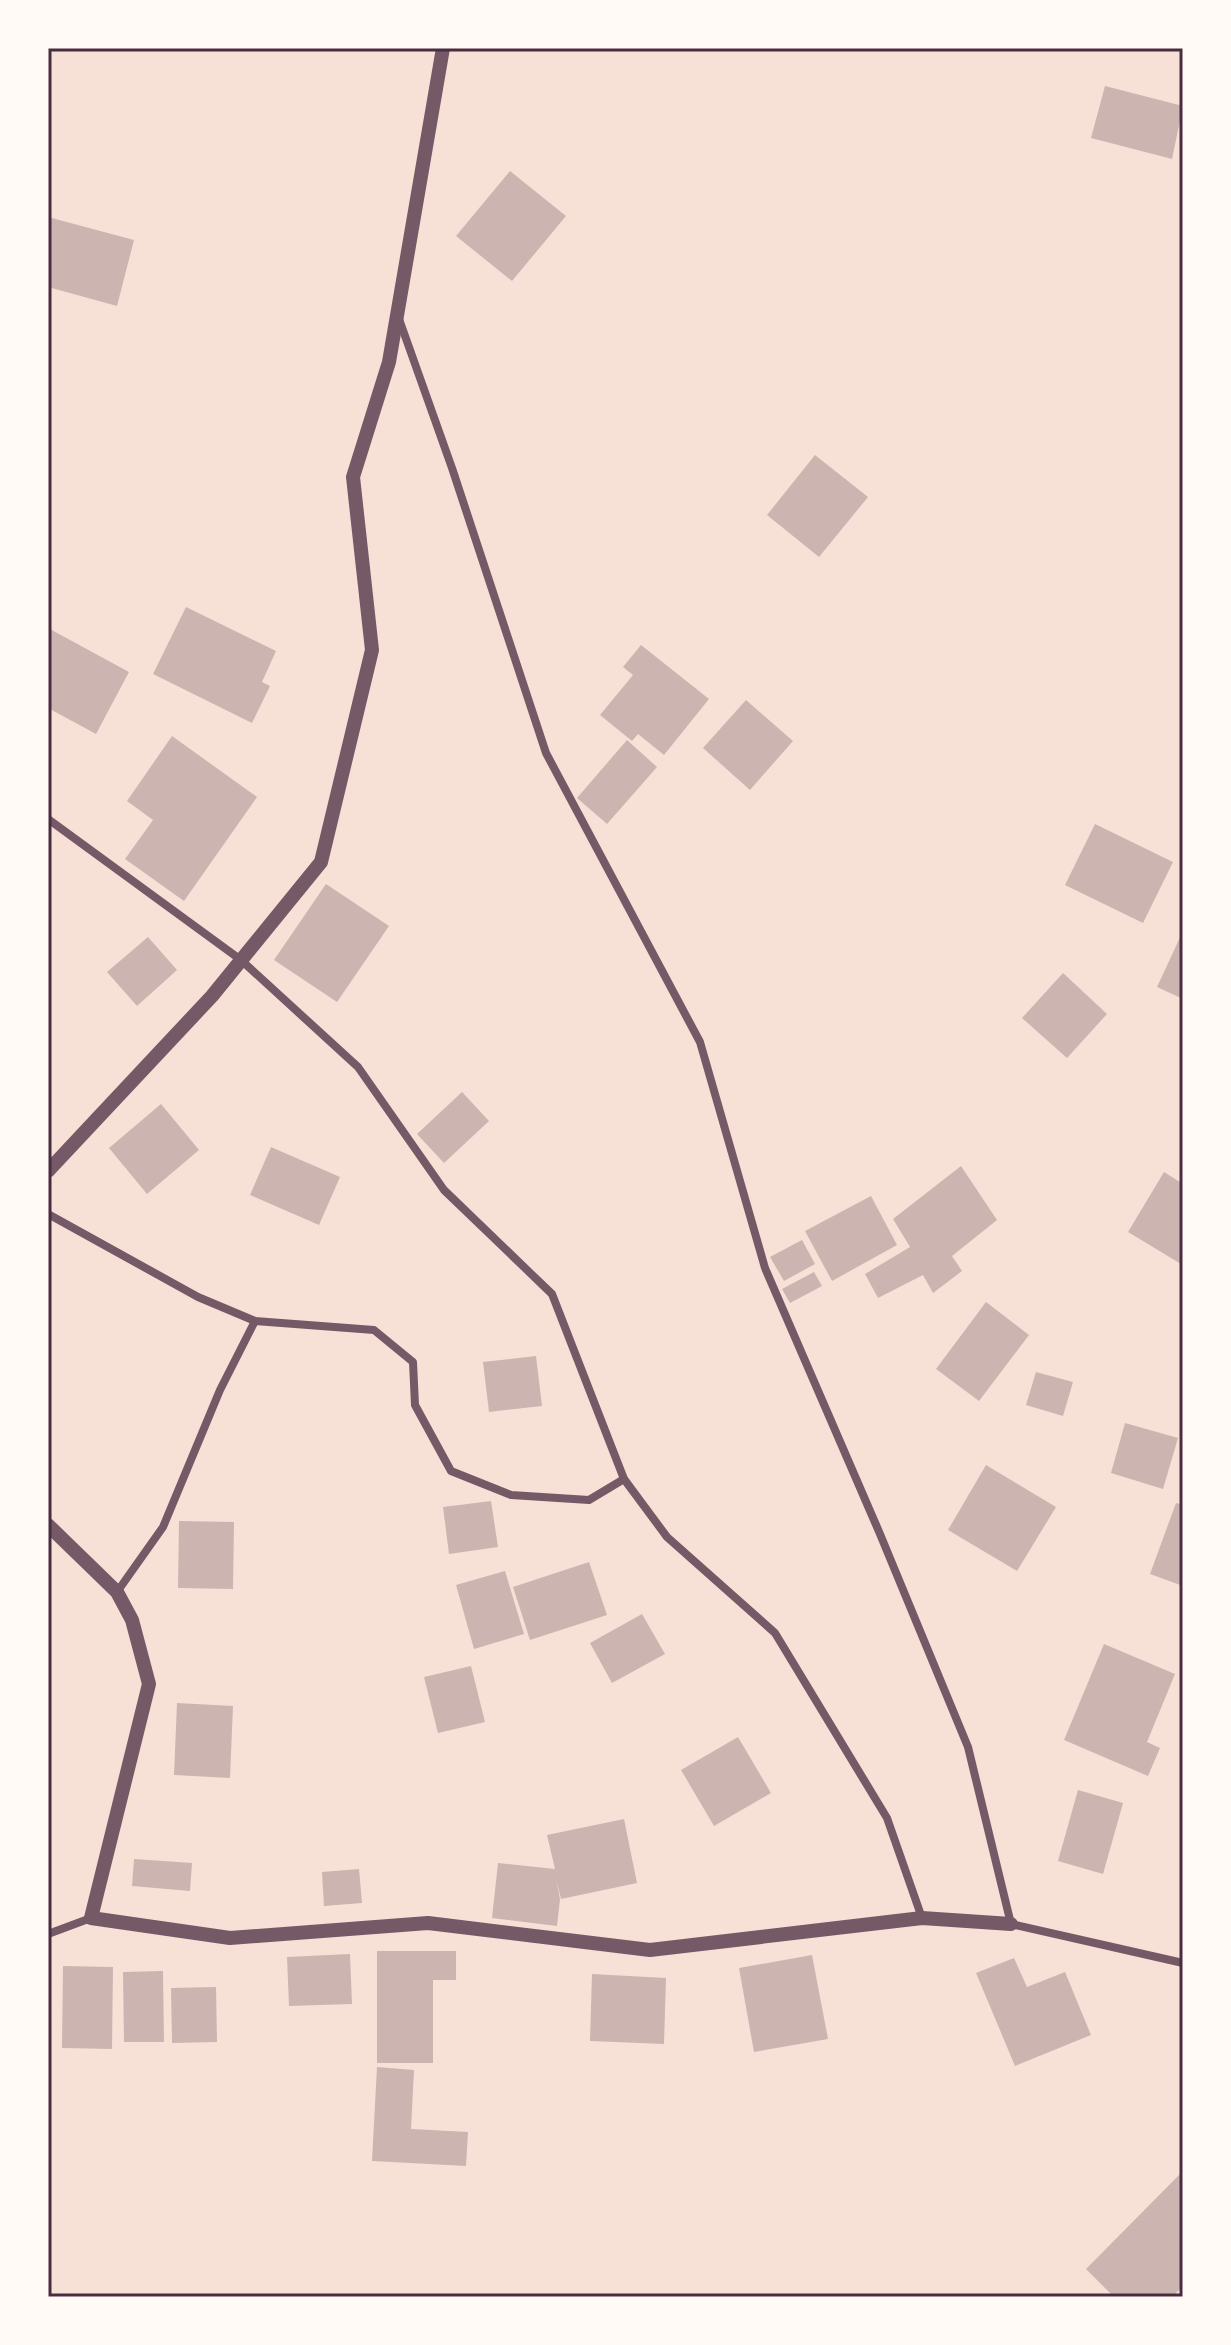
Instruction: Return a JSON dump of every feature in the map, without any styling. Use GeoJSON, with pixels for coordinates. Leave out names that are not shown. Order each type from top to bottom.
{"type":"FeatureCollection","features":[{"type":"Feature","properties":{"kind":"street"},"geometry":{"type":"LineString","coordinates":[[48,1171],[212,996],[321,862],[372,650],[353,477],[389,362],[443,48]]}},
{"type":"Feature","properties":{"kind":"street"},"geometry":{"type":"LineString","coordinates":[[397,314],[452,468],[546,753],[700,1042],[765,1268],[968,1747],[1011,1924]]}},
{"type":"Feature","properties":{"kind":"street"},"geometry":{"type":"LineString","coordinates":[[48,819],[241,960],[358,1067],[444,1190],[552,1294],[624,1479],[667,1537],[775,1633],[887,1818],[922,1918]]}},
{"type":"Feature","properties":{"kind":"street"},"geometry":{"type":"LineString","coordinates":[[48,1214],[198,1297],[255,1321],[374,1330],[413,1362],[415,1405],[451,1471],[511,1495],[589,1500],[624,1479]]}},
{"type":"Feature","properties":{"kind":"street"},"geometry":{"type":"LineString","coordinates":[[117,1592],[163,1527],[220,1390],[255,1321]]}},
{"type":"Feature","properties":{"kind":"street"},"geometry":{"type":"LineString","coordinates":[[48,1525],[117,1592],[132,1620],[149,1684],[91,1918]]}},
{"type":"Feature","properties":{"kind":"street"},"geometry":{"type":"LineString","coordinates":[[48,1934],[91,1918],[230,1938],[428,1923],[650,1950],[922,1918],[1011,1924],[1183,1963]]}},
{"type":"Feature","properties":{"kind":"building"},"geometry":{"type":"Polygon","coordinates":[[[1105,86],[1183,106],[1172,159],[1091,138],[1105,86]]]}},
{"type":"Feature","properties":{"kind":"building"},"geometry":{"type":"Polygon","coordinates":[[[510,171],[566,216],[512,281],[456,236],[510,171]]]}},
{"type":"Feature","properties":{"kind":"building"},"geometry":{"type":"Polygon","coordinates":[[[48,217],[134,240],[117,306],[48,287],[48,217]]]}},
{"type":"Feature","properties":{"kind":"building"},"geometry":{"type":"Polygon","coordinates":[[[815,455],[868,497],[819,557],[767,515],[815,455]]]}},
{"type":"Feature","properties":{"kind":"building"},"geometry":{"type":"Polygon","coordinates":[[[186,607],[276,651],[262,682],[270,686],[252,723],[153,674],[186,607]]]}},
{"type":"Feature","properties":{"kind":"building"},"geometry":{"type":"Polygon","coordinates":[[[48,628],[129,672],[96,734],[48,708],[48,628]]]}},
{"type":"Feature","properties":{"kind":"building"},"geometry":{"type":"Polygon","coordinates":[[[641,645],[709,699],[664,755],[638,734],[632,741],[600,715],[633,675],[623,667],[641,645]]]}},
{"type":"Feature","properties":{"kind":"building"},"geometry":{"type":"Polygon","coordinates":[[[746,700],[793,741],[750,790],[703,748],[746,700]]]}},
{"type":"Feature","properties":{"kind":"building"},"geometry":{"type":"Polygon","coordinates":[[[172,736],[257,797],[184,901],[125,859],[153,820],[127,801],[172,736]]]}},
{"type":"Feature","properties":{"kind":"building"},"geometry":{"type":"Polygon","coordinates":[[[627,740],[657,767],[607,824],[577,798],[627,740]]]}},
{"type":"Feature","properties":{"kind":"building"},"geometry":{"type":"Polygon","coordinates":[[[1095,824],[1173,862],[1143,923],[1065,885],[1095,824]]]}},
{"type":"Feature","properties":{"kind":"building"},"geometry":{"type":"Polygon","coordinates":[[[326,884],[389,926],[337,1002],[274,960],[326,884]]]}},
{"type":"Feature","properties":{"kind":"building"},"geometry":{"type":"Polygon","coordinates":[[[1183,931],[1183,999],[1157,987],[1183,931]]]}},
{"type":"Feature","properties":{"kind":"building"},"geometry":{"type":"Polygon","coordinates":[[[148,937],[177,970],[137,1006],[107,972],[148,937]]]}},
{"type":"Feature","properties":{"kind":"building"},"geometry":{"type":"Polygon","coordinates":[[[1063,973],[1107,1014],[1067,1058],[1022,1018],[1063,973]]]}},
{"type":"Feature","properties":{"kind":"building"},"geometry":{"type":"Polygon","coordinates":[[[462,1092],[489,1121],[444,1163],[417,1134],[462,1092]]]}},
{"type":"Feature","properties":{"kind":"building"},"geometry":{"type":"Polygon","coordinates":[[[161,1104],[199,1150],[147,1194],[109,1148],[161,1104]]]}},
{"type":"Feature","properties":{"kind":"building"},"geometry":{"type":"Polygon","coordinates":[[[271,1147],[340,1177],[319,1225],[250,1195],[271,1147]]]}},
{"type":"Feature","properties":{"kind":"building"},"geometry":{"type":"Polygon","coordinates":[[[961,1166],[997,1220],[952,1256],[962,1271],[933,1293],[923,1275],[878,1298],[865,1274],[910,1247],[893,1219],[961,1166]]]}},
{"type":"Feature","properties":{"kind":"building"},"geometry":{"type":"Polygon","coordinates":[[[1164,1172],[1183,1184],[1181,1264],[1128,1232],[1164,1172]]]}},
{"type":"Feature","properties":{"kind":"building"},"geometry":{"type":"Polygon","coordinates":[[[871,1196],[897,1245],[832,1281],[805,1231],[871,1196]]]}},
{"type":"Feature","properties":{"kind":"building"},"geometry":{"type":"Polygon","coordinates":[[[802,1240],[815,1264],[784,1281],[770,1257],[802,1240]]]}},
{"type":"Feature","properties":{"kind":"building"},"geometry":{"type":"Polygon","coordinates":[[[814,1272],[822,1286],[790,1303],[782,1289],[814,1272]]]}},
{"type":"Feature","properties":{"kind":"building"},"geometry":{"type":"Polygon","coordinates":[[[986,1302],[1029,1335],[979,1401],[936,1369],[986,1302]]]}},
{"type":"Feature","properties":{"kind":"building"},"geometry":{"type":"Polygon","coordinates":[[[536,1356],[542,1406],[489,1412],[483,1362],[536,1356]]]}},
{"type":"Feature","properties":{"kind":"building"},"geometry":{"type":"Polygon","coordinates":[[[1036,1372],[1073,1382],[1063,1416],[1026,1405],[1036,1372]]]}},
{"type":"Feature","properties":{"kind":"building"},"geometry":{"type":"Polygon","coordinates":[[[1125,1423],[1178,1438],[1163,1489],[1111,1473],[1125,1423]]]}},
{"type":"Feature","properties":{"kind":"building"},"geometry":{"type":"Polygon","coordinates":[[[986,1465],[1056,1507],[1017,1571],[948,1530],[986,1465]]]}},
{"type":"Feature","properties":{"kind":"building"},"geometry":{"type":"Polygon","coordinates":[[[491,1501],[498,1547],[449,1554],[443,1507],[491,1501]]]}},
{"type":"Feature","properties":{"kind":"building"},"geometry":{"type":"Polygon","coordinates":[[[1176,1503],[1183,1505],[1183,1586],[1150,1574],[1176,1503]]]}},
{"type":"Feature","properties":{"kind":"building"},"geometry":{"type":"Polygon","coordinates":[[[179,1521],[234,1522],[233,1589],[178,1588],[179,1521]]]}},
{"type":"Feature","properties":{"kind":"building"},"geometry":{"type":"Polygon","coordinates":[[[589,1562],[607,1615],[530,1640],[513,1587],[589,1562]]]}},
{"type":"Feature","properties":{"kind":"building"},"geometry":{"type":"Polygon","coordinates":[[[505,1571],[524,1634],[474,1649],[456,1585],[505,1571]]]}},
{"type":"Feature","properties":{"kind":"building"},"geometry":{"type":"Polygon","coordinates":[[[642,1614],[665,1654],[612,1683],[590,1643],[642,1614]]]}},
{"type":"Feature","properties":{"kind":"building"},"geometry":{"type":"Polygon","coordinates":[[[1104,1644],[1175,1674],[1147,1742],[1160,1748],[1148,1776],[1064,1740],[1104,1644]]]}},
{"type":"Feature","properties":{"kind":"building"},"geometry":{"type":"Polygon","coordinates":[[[471,1666],[485,1722],[438,1733],[424,1677],[471,1666]]]}},
{"type":"Feature","properties":{"kind":"building"},"geometry":{"type":"Polygon","coordinates":[[[177,1703],[233,1706],[230,1778],[174,1775],[177,1703]]]}},
{"type":"Feature","properties":{"kind":"building"},"geometry":{"type":"Polygon","coordinates":[[[738,1737],[771,1793],[714,1826],[681,1770],[738,1737]]]}},
{"type":"Feature","properties":{"kind":"building"},"geometry":{"type":"Polygon","coordinates":[[[1078,1790],[1123,1803],[1103,1874],[1058,1861],[1078,1790]]]}},
{"type":"Feature","properties":{"kind":"building"},"geometry":{"type":"Polygon","coordinates":[[[624,1819],[637,1883],[561,1899],[556,1879],[560,1899],[557,1926],[492,1918],[498,1863],[555,1869],[547,1835],[624,1819]]]}},
{"type":"Feature","properties":{"kind":"building"},"geometry":{"type":"Polygon","coordinates":[[[134,1859],[192,1863],[190,1891],[132,1886],[134,1859]]]}},
{"type":"Feature","properties":{"kind":"building"},"geometry":{"type":"Polygon","coordinates":[[[359,1869],[362,1903],[324,1906],[322,1872],[359,1869]]]}},
{"type":"Feature","properties":{"kind":"building"},"geometry":{"type":"Polygon","coordinates":[[[377,1951],[456,1951],[456,1980],[433,1980],[433,2063],[377,2063],[377,1951]]]}},
{"type":"Feature","properties":{"kind":"building"},"geometry":{"type":"Polygon","coordinates":[[[350,1954],[352,2004],[289,2006],[287,1957],[350,1954]]]}},
{"type":"Feature","properties":{"kind":"building"},"geometry":{"type":"Polygon","coordinates":[[[812,1955],[828,2039],[754,2052],[739,1968],[812,1955]]]}},
{"type":"Feature","properties":{"kind":"building"},"geometry":{"type":"Polygon","coordinates":[[[1014,1958],[1027,1987],[1065,1972],[1091,2035],[1015,2066],[976,1973],[1014,1958]]]}},
{"type":"Feature","properties":{"kind":"building"},"geometry":{"type":"Polygon","coordinates":[[[63,1966],[113,1967],[112,2049],[62,2048],[63,1966]]]}},
{"type":"Feature","properties":{"kind":"building"},"geometry":{"type":"Polygon","coordinates":[[[163,1971],[164,2042],[124,2042],[123,1972],[163,1971]]]}},
{"type":"Feature","properties":{"kind":"building"},"geometry":{"type":"Polygon","coordinates":[[[592,1974],[666,1978],[664,2044],[590,2041],[592,1974]]]}},
{"type":"Feature","properties":{"kind":"building"},"geometry":{"type":"Polygon","coordinates":[[[216,1987],[217,2042],[172,2043],[171,1988],[216,1987]]]}},
{"type":"Feature","properties":{"kind":"building"},"geometry":{"type":"Polygon","coordinates":[[[377,2067],[414,2070],[411,2129],[468,2132],[466,2166],[372,2161],[377,2067]]]}},
{"type":"Feature","properties":{"kind":"building"},"geometry":{"type":"Polygon","coordinates":[[[1183,2171],[1183,2286],[1172,2297],[1114,2297],[1086,2269],[1183,2171]]]}}]}
